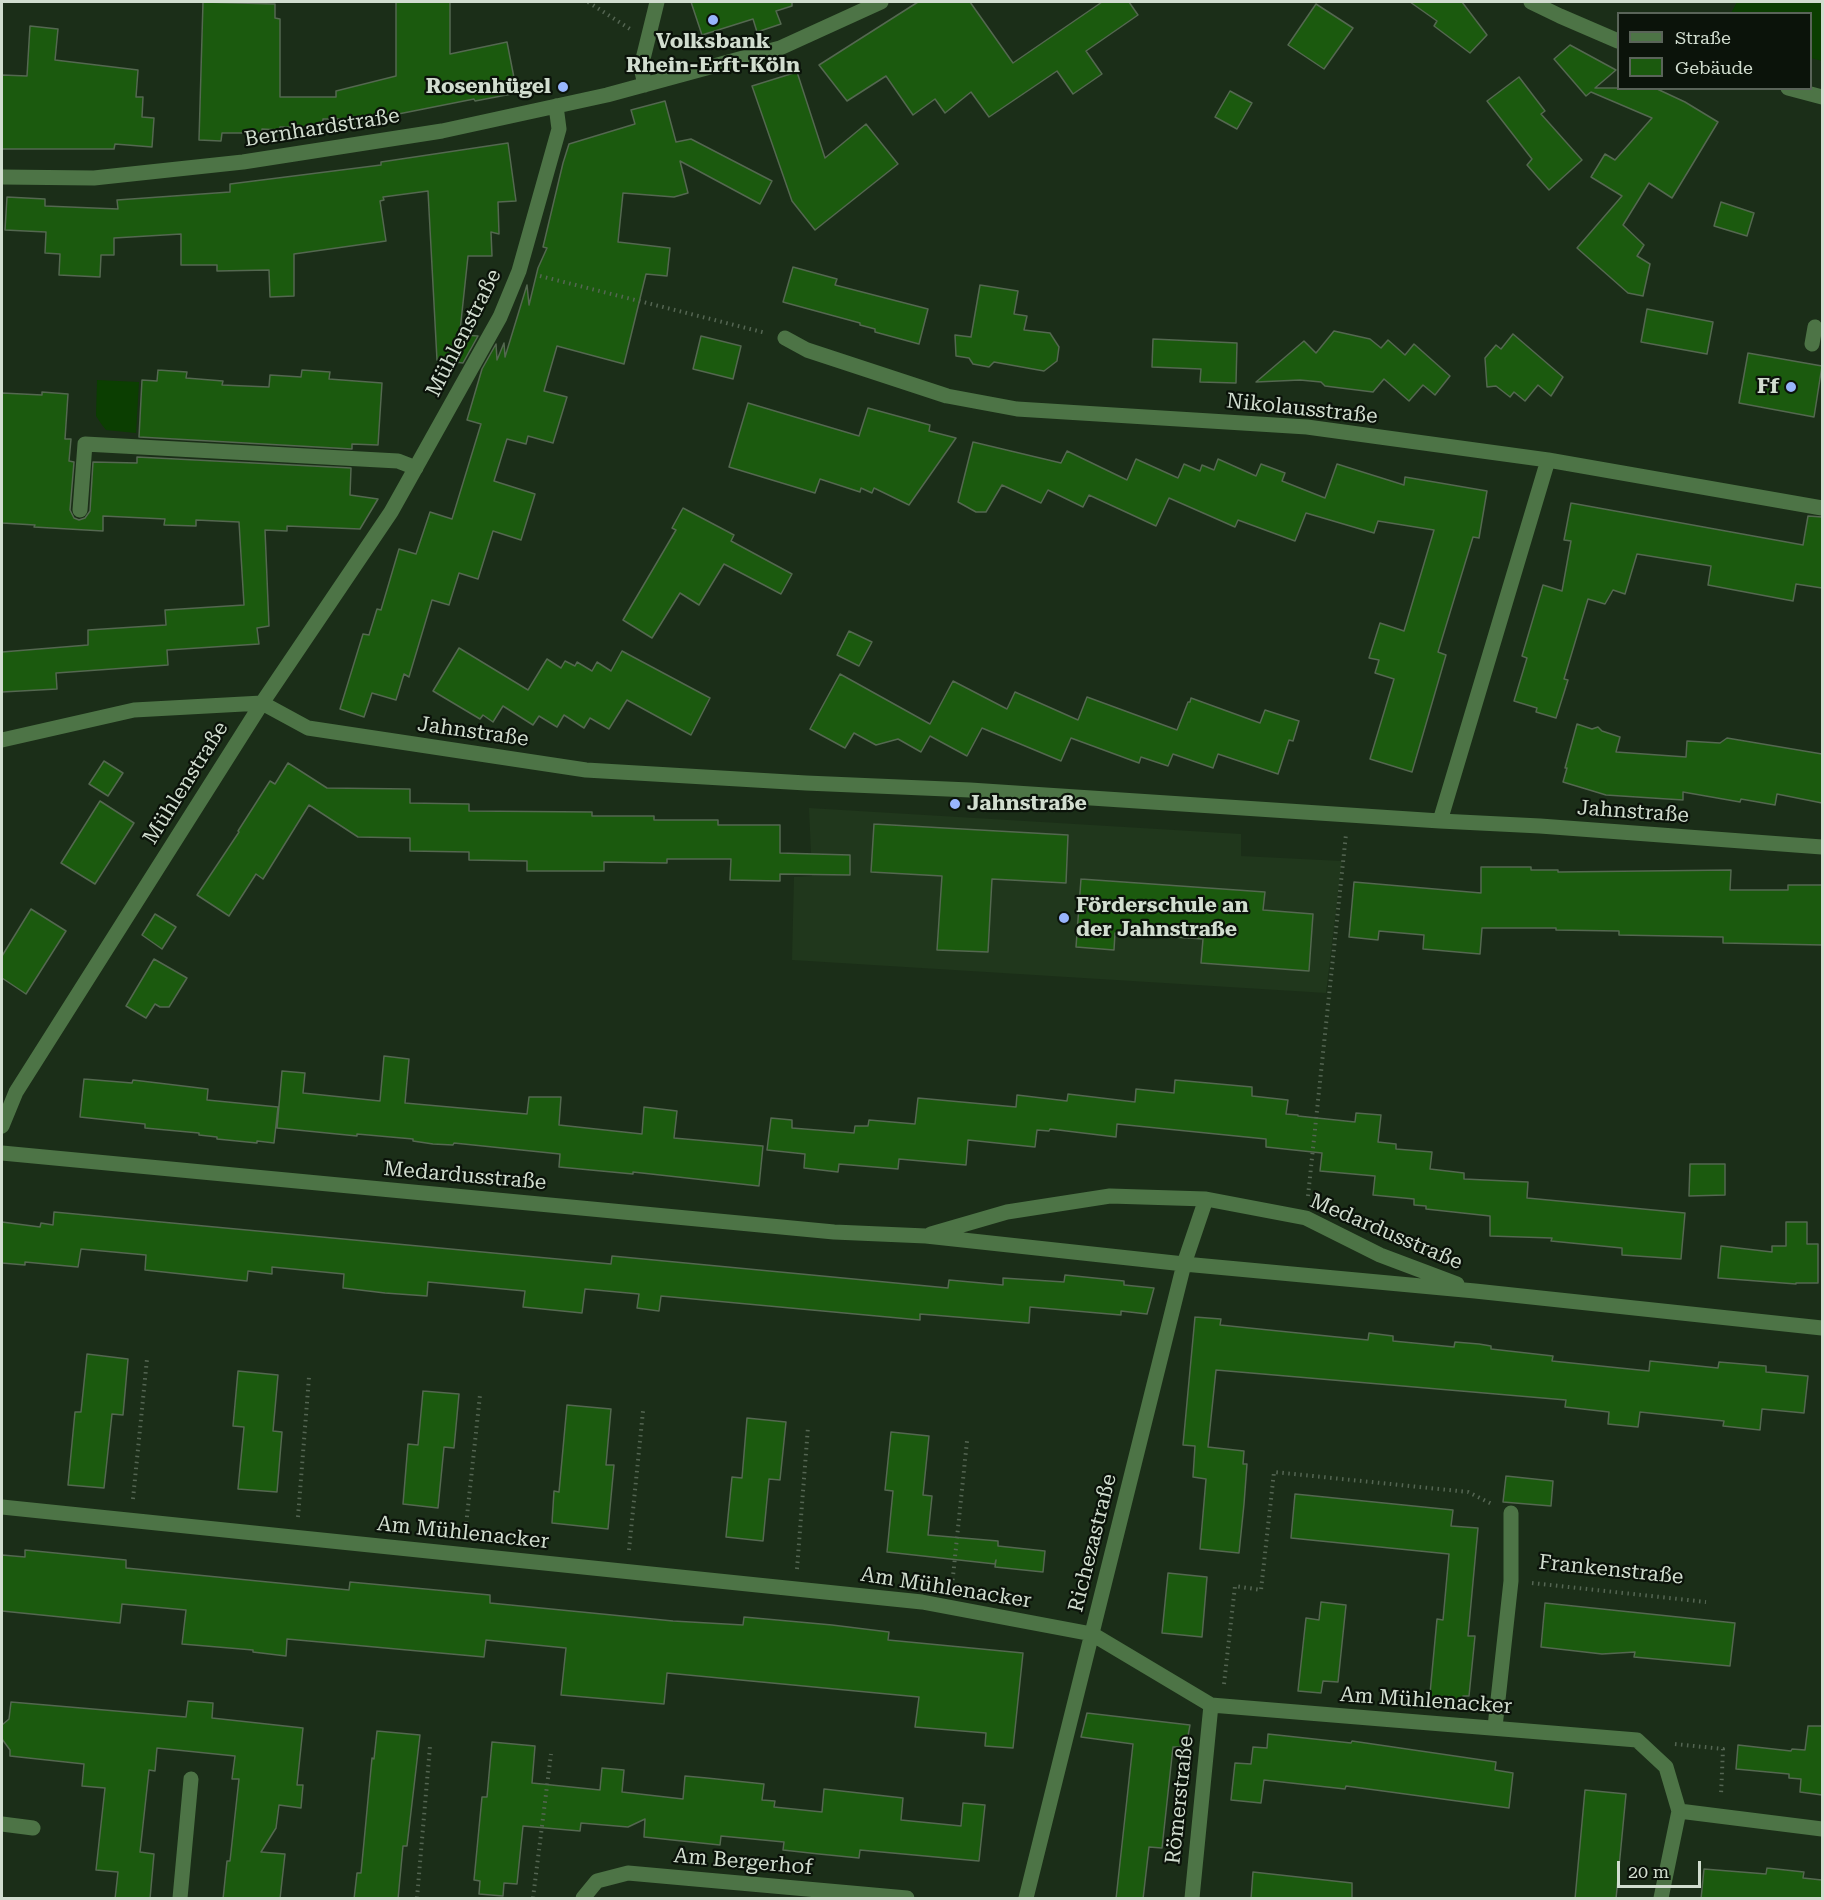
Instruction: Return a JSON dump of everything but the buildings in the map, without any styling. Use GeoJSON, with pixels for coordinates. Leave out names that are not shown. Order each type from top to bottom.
{"type":"FeatureCollection","features":[{"type":"Feature","properties":{"kind":"street"},"geometry":{"type":"LineString","coordinates":[[645,85],[641,67],[657,2]]}},
{"type":"Feature","properties":{"kind":"street","name":"Bernhardstraße"},"geometry":{"type":"LineString","coordinates":[[2,177],[94,178],[243,162],[442,131],[645,85],[780,48],[881,2]]}},
{"type":"Feature","properties":{"kind":"street"},"geometry":{"type":"LineString","coordinates":[[1531,2],[1617,41]]}},
{"type":"Feature","properties":{"kind":"street"},"geometry":{"type":"LineString","coordinates":[[1796,90],[1822,97]]}},
{"type":"Feature","properties":{"kind":"street","name":"Mühlenstraße"},"geometry":{"type":"LineString","coordinates":[[2,1126],[16,1092],[262,703],[391,512],[500,317],[519,271],[559,129],[556,106]]}},
{"type":"Feature","properties":{"kind":"street"},"geometry":{"type":"LineString","coordinates":[[1812,344],[1815,327]]}},
{"type":"Feature","properties":{"kind":"street","name":"Nikolausstraße"},"geometry":{"type":"LineString","coordinates":[[785,338],[807,350],[947,396],[1017,409],[1307,427],[1548,460],[1822,508]]}},
{"type":"Feature","properties":{"kind":"street"},"geometry":{"type":"LineString","coordinates":[[80,510],[86,444],[398,461],[416,468]]}},
{"type":"Feature","properties":{"kind":"street"},"geometry":{"type":"LineString","coordinates":[[1440,821],[1548,460]]}},
{"type":"Feature","properties":{"kind":"street"},"geometry":{"type":"LineString","coordinates":[[2,741],[134,710],[262,703]]}},
{"type":"Feature","properties":{"kind":"street","name":"Jahnstraße"},"geometry":{"type":"LineString","coordinates":[[262,703],[308,728],[586,770],[970,790],[1540,826],[1822,847]]}},
{"type":"Feature","properties":{"kind":"street","name":"Medardusstraße"},"geometry":{"type":"LineString","coordinates":[[2,1153],[822,1230],[926,1236],[1822,1328]]}},
{"type":"Feature","properties":{"kind":"street","name":"Medardusstraße"},"geometry":{"type":"LineString","coordinates":[[926,1236],[1007,1212],[1110,1196],[1206,1200],[1306,1218],[1380,1255],[1475,1291]]}},
{"type":"Feature","properties":{"kind":"street","name":"Richezastraße"},"geometry":{"type":"LineString","coordinates":[[1026,1899],[1184,1264],[1206,1200]]}},
{"type":"Feature","properties":{"kind":"street","name":"Am Mühlenacker"},"geometry":{"type":"LineString","coordinates":[[2,1507],[922,1602],[1092,1634],[1216,1705],[1637,1740]]}},
{"type":"Feature","properties":{"kind":"street","name":"Frankenstraße"},"geometry":{"type":"LineString","coordinates":[[1495,1727],[1511,1581],[1511,1513]]}},
{"type":"Feature","properties":{"kind":"street","name":"Römerstraße"},"geometry":{"type":"LineString","coordinates":[[1192,1899],[1216,1705]]}},
{"type":"Feature","properties":{"kind":"street"},"geometry":{"type":"LineString","coordinates":[[1637,1740],[1666,1767],[1679,1811],[1661,1899]]}},
{"type":"Feature","properties":{"kind":"street"},"geometry":{"type":"LineString","coordinates":[[180,1899],[191,1779]]}},
{"type":"Feature","properties":{"kind":"street"},"geometry":{"type":"LineString","coordinates":[[1679,1811],[1822,1829]]}},
{"type":"Feature","properties":{"kind":"street"},"geometry":{"type":"LineString","coordinates":[[2,1824],[33,1828]]}},
{"type":"Feature","properties":{"kind":"street","name":"Am Bergerhof"},"geometry":{"type":"LineString","coordinates":[[583,1899],[597,1881],[628,1873],[907,1899]]}},
{"type":"Feature","properties":{"kind":"path"},"geometry":{"type":"LineString","coordinates":[[588,2],[648,41]]}},
{"type":"Feature","properties":{"kind":"path"},"geometry":{"type":"LineString","coordinates":[[519,271],[785,338]]}},
{"type":"Feature","properties":{"kind":"path"},"geometry":{"type":"LineString","coordinates":[[1306,1218],[1348,815]]}},
{"type":"Feature","properties":{"kind":"path"},"geometry":{"type":"LineString","coordinates":[[131,1520],[147,1359]]}},
{"type":"Feature","properties":{"kind":"path"},"geometry":{"type":"LineString","coordinates":[[296,1537],[309,1377]]}},
{"type":"Feature","properties":{"kind":"path"},"geometry":{"type":"LineString","coordinates":[[462,1554],[480,1395]]}},
{"type":"Feature","properties":{"kind":"path"},"geometry":{"type":"LineString","coordinates":[[626,1571],[643,1411]]}},
{"type":"Feature","properties":{"kind":"path"},"geometry":{"type":"LineString","coordinates":[[796,1589],[808,1427]]}},
{"type":"Feature","properties":{"kind":"path"},"geometry":{"type":"LineString","coordinates":[[950,1607],[967,1441]]}},
{"type":"Feature","properties":{"kind":"path"},"geometry":{"type":"LineString","coordinates":[[1216,1705],[1235,1586],[1261,1590],[1274,1472],[1468,1492],[1511,1513]]}},
{"type":"Feature","properties":{"kind":"path","name":"Frankenstraße"},"geometry":{"type":"LineString","coordinates":[[1511,1581],[1706,1602]]}},
{"type":"Feature","properties":{"kind":"path"},"geometry":{"type":"LineString","coordinates":[[1637,1740],[1723,1749],[1720,1816]]}},
{"type":"Feature","properties":{"kind":"path"},"geometry":{"type":"LineString","coordinates":[[417,1899],[430,1746]]}},
{"type":"Feature","properties":{"kind":"path"},"geometry":{"type":"LineString","coordinates":[[533,1899],[551,1754]]}},
{"type":"Feature","properties":{"kind":"shaded area","name":"Förderschule an der Jahnstraße"},"geometry":{"type":"Polygon","coordinates":[[[809,808],[1241,834],[1241,856],[1342,861],[1326,993],[792,960],[794,877],[812,876],[809,808]]]}},
{"type":"Feature","properties":{"kind":"green space"},"geometry":{"type":"Polygon","coordinates":[[[1737,2],[1822,2],[1822,61],[1812,58],[1812,12],[1732,12],[1737,2]]]}},
{"type":"Feature","properties":{"kind":"green space"},"geometry":{"type":"Polygon","coordinates":[[[97,380],[139,382],[136,433],[106,430],[102,425],[96,416],[97,380]]]}},
{"type":"Feature","properties":{"kind":"place","name":"Volksbank Rhein-Erft-Köln"},"geometry":{"type":"Point","coordinates":[713,20]}},
{"type":"Feature","properties":{"kind":"place","name":"Rosenhügel"},"geometry":{"type":"Point","coordinates":[563,87]}},
{"type":"Feature","properties":{"kind":"place","name":"Ff"},"geometry":{"type":"Point","coordinates":[1791,387]}},
{"type":"Feature","properties":{"kind":"place","name":"Jahnstraße"},"geometry":{"type":"Point","coordinates":[955,804]}},
{"type":"Feature","properties":{"kind":"place","name":"Förderschule an der Jahnstraße"},"geometry":{"type":"Point","coordinates":[1064,918]}}]}
